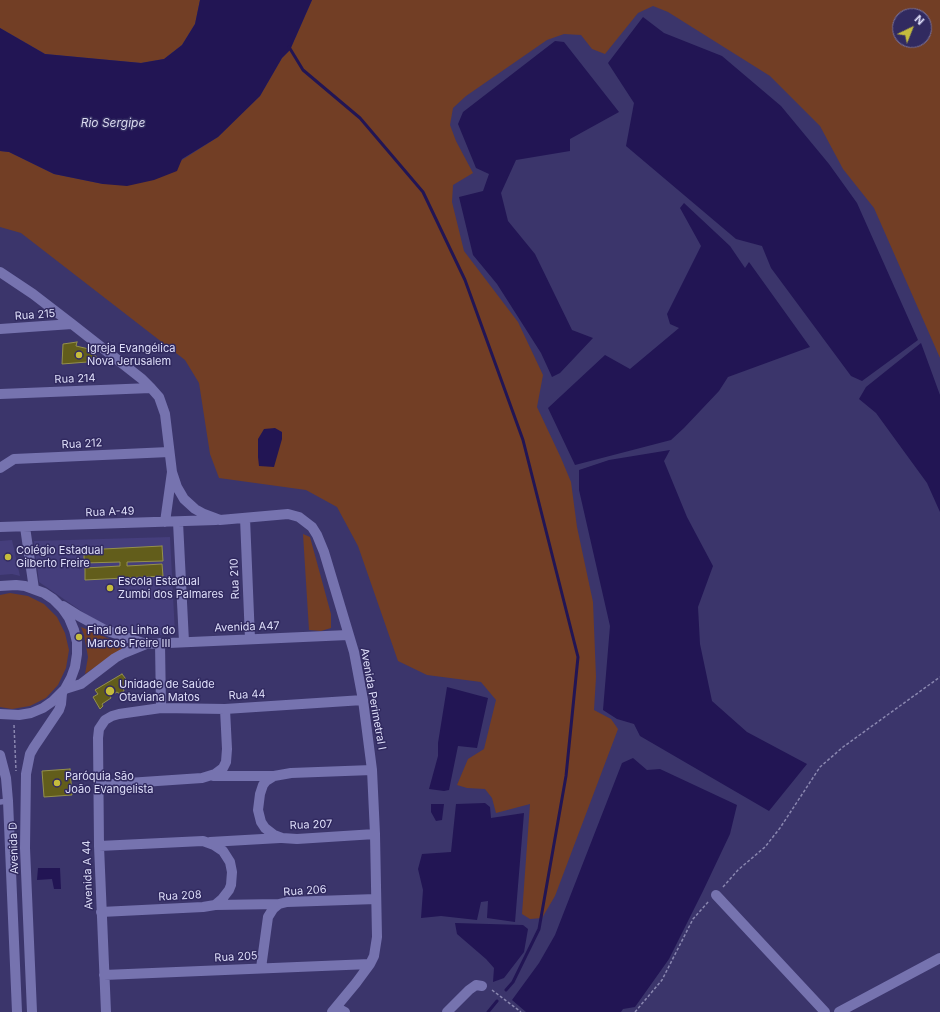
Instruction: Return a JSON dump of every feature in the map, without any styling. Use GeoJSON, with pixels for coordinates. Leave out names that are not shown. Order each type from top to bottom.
{"type":"FeatureCollection","features":[{"type":"Feature","properties":{"kind":"street","name":"Avenida Perimetral I"},"geometry":{"type":"LineString","coordinates":[[0,272],[33,294],[152,388],[164,408],[172,472],[178,491],[188,503],[204,514],[220,520],[288,514],[299,517],[312,526],[317,535],[324,552],[357,665],[372,770],[375,834],[377,937],[374,956],[338,1010]]}},
{"type":"Feature","properties":{"kind":"street","name":"Rua 215"},"geometry":{"type":"LineString","coordinates":[[0,329],[72,324]]}},
{"type":"Feature","properties":{"kind":"street","name":"Rua 214"},"geometry":{"type":"LineString","coordinates":[[0,394],[152,388]]}},
{"type":"Feature","properties":{"kind":"street","name":"Rua 212"},"geometry":{"type":"LineString","coordinates":[[0,460],[169,452]]}},
{"type":"Feature","properties":{"kind":"street"},"geometry":{"type":"LineString","coordinates":[[0,468],[14,459]]}},
{"type":"Feature","properties":{"kind":"street","name":"Avenida Perimetral I"},"geometry":{"type":"LineString","coordinates":[[165,522],[172,472]]}},
{"type":"Feature","properties":{"kind":"street","name":"Rua 210"},"geometry":{"type":"LineString","coordinates":[[245,518],[250,639]]}},
{"type":"Feature","properties":{"kind":"street","name":"Rua A-49"},"geometry":{"type":"LineString","coordinates":[[0,528],[220,520]]}},
{"type":"Feature","properties":{"kind":"street"},"geometry":{"type":"LineString","coordinates":[[178,522],[184,642]]}},
{"type":"Feature","properties":{"kind":"street"},"geometry":{"type":"LineString","coordinates":[[25,527],[34,589]]}},
{"type":"Feature","properties":{"kind":"street","name":"Avenida A47"},"geometry":{"type":"LineString","coordinates":[[0,586],[16,585],[34,589],[94,624],[121,636],[146,644]]}},
{"type":"Feature","properties":{"kind":"street"},"geometry":{"type":"LineString","coordinates":[[0,714],[19,715],[31,713],[42,708],[53,701],[63,691],[71,678],[78,654],[77,642],[69,618],[53,599]]}},
{"type":"Feature","properties":{"kind":"street","name":"Avenida A47"},"geometry":{"type":"LineString","coordinates":[[63,691],[81,684],[115,658],[146,644],[348,635]]}},
{"type":"Feature","properties":{"kind":"street"},"geometry":{"type":"LineString","coordinates":[[160,643],[161,708]]}},
{"type":"Feature","properties":{"kind":"street","name":"Avenida D"},"geometry":{"type":"LineString","coordinates":[[32,1012],[25,848],[26,774],[30,754],[59,710],[63,691]]}},
{"type":"Feature","properties":{"kind":"street","name":"Rua 44"},"geometry":{"type":"LineString","coordinates":[[98,738],[99,729],[102,724],[105,720],[112,716],[161,708],[225,709],[363,700]]}},
{"type":"Feature","properties":{"kind":"street"},"geometry":{"type":"LineString","coordinates":[[211,776],[220,771],[226,762],[227,749],[225,709]]}},
{"type":"Feature","properties":{"kind":"street","name":"Avenida A 44"},"geometry":{"type":"LineString","coordinates":[[98,738],[99,846],[106,1012]]}},
{"type":"Feature","properties":{"kind":"street","name":"Avenida D"},"geometry":{"type":"LineString","coordinates":[[0,755],[6,778],[4,801],[17,1012]]}},
{"type":"Feature","properties":{"kind":"street"},"geometry":{"type":"LineString","coordinates":[[98,785],[211,776],[274,776],[291,773],[372,770]]}},
{"type":"Feature","properties":{"kind":"street","name":"Rua 207"},"geometry":{"type":"LineString","coordinates":[[274,776],[266,781],[262,788],[258,810],[261,822],[265,828],[274,835],[282,838],[375,834]]}},
{"type":"Feature","properties":{"kind":"street"},"geometry":{"type":"LineString","coordinates":[[208,842],[282,838]]}},
{"type":"Feature","properties":{"kind":"street","name":"Rua 208"},"geometry":{"type":"LineString","coordinates":[[99,846],[189,841],[208,842],[220,848],[226,854],[230,862],[232,872],[232,885],[222,900],[215,905],[203,907],[101,912]]}},
{"type":"Feature","properties":{"kind":"street"},"geometry":{"type":"LineString","coordinates":[[716,895],[825,1012]]}},
{"type":"Feature","properties":{"kind":"street","name":"Rua 206"},"geometry":{"type":"LineString","coordinates":[[261,968],[268,917],[273,909],[279,904],[287,902],[376,899]]}},
{"type":"Feature","properties":{"kind":"street"},"geometry":{"type":"LineString","coordinates":[[215,905],[279,904]]}},
{"type":"Feature","properties":{"kind":"street"},"geometry":{"type":"LineString","coordinates":[[839,1012],[940,958]]}},
{"type":"Feature","properties":{"kind":"street","name":"Rua 205"},"geometry":{"type":"LineString","coordinates":[[104,975],[370,964]]}},
{"type":"Feature","properties":{"kind":"street"},"geometry":{"type":"LineString","coordinates":[[447,1012],[468,990],[476,985],[482,986]]}},
{"type":"Feature","properties":{"kind":"path"},"geometry":{"type":"LineString","coordinates":[[635,1012],[662,980],[693,919],[706,903],[716,895],[738,870],[765,847],[799,801],[820,767],[843,747],[940,677]]}},
{"type":"Feature","properties":{"kind":"path"},"geometry":{"type":"LineString","coordinates":[[482,986],[491,989],[521,1012]]}},
{"type":"Feature","properties":{"kind":"shaded area"},"geometry":{"type":"Polygon","coordinates":[[[0,0],[200,0],[195,24],[182,45],[164,59],[141,63],[45,54],[0,28],[0,0]]]}},
{"type":"Feature","properties":{"kind":"shaded area"},"geometry":{"type":"Polygon","coordinates":[[[312,0],[940,0],[940,358],[874,208],[843,169],[820,126],[770,76],[668,12],[653,6],[638,13],[605,54],[592,49],[581,35],[564,34],[547,40],[466,96],[453,108],[450,125],[456,141],[473,173],[453,185],[452,202],[464,251],[518,322],[543,375],[537,407],[571,482],[577,527],[593,602],[596,677],[594,710],[611,719],[618,729],[555,896],[542,918],[530,919],[522,914],[530,804],[496,813],[492,798],[485,789],[467,788],[457,785],[468,759],[484,749],[496,700],[481,682],[427,675],[398,661],[358,546],[337,507],[306,490],[219,478],[210,454],[199,383],[185,360],[21,233],[0,227],[0,151],[9,152],[54,174],[103,184],[182,160],[218,137],[260,96],[282,58],[290,50],[312,0]]]}},
{"type":"Feature","properties":{"kind":"shaded area"},"geometry":{"type":"Polygon","coordinates":[[[303,534],[310,537],[331,614],[331,628],[321,631],[309,630],[303,534]]]}},
{"type":"Feature","properties":{"kind":"shaded area","name":"Escola Estadual Zumbi dos Palmares"},"geometry":{"type":"Polygon","coordinates":[[[170,537],[175,634],[145,636],[114,629],[87,615],[39,582],[34,541],[170,537]]]}},
{"type":"Feature","properties":{"kind":"shaded area","name":"Colégio Estadual Gilberto Freire"},"geometry":{"type":"Polygon","coordinates":[[[12,540],[20,576],[12,574],[0,575],[0,541],[12,540]]]}},
{"type":"Feature","properties":{"kind":"shaded area"},"geometry":{"type":"Polygon","coordinates":[[[10,593],[28,596],[44,604],[57,617],[65,633],[69,650],[66,668],[58,685],[46,698],[30,706],[12,709],[0,707],[0,595],[10,593]]]}},
{"type":"Feature","properties":{"kind":"shaded area"},"geometry":{"type":"Polygon","coordinates":[[[81,627],[126,646],[85,674],[88,657],[81,627]]]}},
{"type":"Feature","properties":{"kind":"water","name":"Rio Sergipe"},"geometry":{"type":"Polygon","coordinates":[[[200,0],[312,0],[290,50],[282,58],[260,96],[218,137],[182,159],[177,171],[154,180],[127,186],[103,184],[54,174],[9,152],[0,151],[0,28],[45,54],[141,63],[164,59],[182,45],[195,24],[200,0]]]}},
{"type":"Feature","properties":{"kind":"water"},"geometry":{"type":"Polygon","coordinates":[[[643,17],[664,33],[722,56],[781,106],[829,164],[857,203],[918,340],[862,381],[851,376],[771,268],[762,246],[736,239],[626,146],[634,103],[608,63],[643,17]]]}},
{"type":"Feature","properties":{"kind":"water"},"geometry":{"type":"Polygon","coordinates":[[[555,41],[564,42],[619,112],[570,139],[570,151],[516,160],[501,193],[508,221],[535,254],[572,330],[593,338],[560,373],[552,377],[541,353],[497,284],[473,255],[459,197],[483,191],[489,174],[476,168],[458,124],[463,112],[555,41]]]}},
{"type":"Feature","properties":{"kind":"water"},"geometry":{"type":"Polygon","coordinates":[[[684,203],[730,246],[745,268],[749,262],[810,347],[728,377],[719,391],[671,440],[575,465],[548,408],[605,355],[630,369],[679,328],[670,324],[667,314],[701,246],[680,208],[684,203]]]}},
{"type":"Feature","properties":{"kind":"water"},"geometry":{"type":"Polygon","coordinates":[[[921,343],[940,395],[940,512],[927,483],[876,413],[859,399],[866,387],[921,343]]]}},
{"type":"Feature","properties":{"kind":"water"},"geometry":{"type":"Polygon","coordinates":[[[275,428],[282,432],[282,439],[274,467],[259,466],[258,439],[264,429],[275,428]]]}},
{"type":"Feature","properties":{"kind":"water"},"geometry":{"type":"Polygon","coordinates":[[[670,450],[664,461],[687,517],[713,566],[698,607],[700,644],[712,701],[747,732],[807,764],[769,811],[640,736],[634,724],[617,719],[603,710],[610,626],[579,490],[579,470],[609,460],[670,450]]]}},
{"type":"Feature","properties":{"kind":"water"},"geometry":{"type":"Polygon","coordinates":[[[447,687],[488,698],[477,748],[458,746],[449,790],[444,791],[429,789],[438,756],[438,743],[447,687]]]}},
{"type":"Feature","properties":{"kind":"water"},"geometry":{"type":"Polygon","coordinates":[[[633,758],[647,770],[660,769],[737,805],[730,834],[669,959],[635,1007],[623,1009],[621,1012],[526,1012],[512,1000],[539,963],[555,935],[622,763],[633,758]]]}},
{"type":"Feature","properties":{"kind":"water"},"geometry":{"type":"Polygon","coordinates":[[[485,803],[490,807],[491,818],[524,813],[515,922],[487,918],[488,901],[481,902],[477,920],[441,916],[421,918],[423,890],[418,869],[422,854],[451,852],[456,804],[485,803]]]}},
{"type":"Feature","properties":{"kind":"water"},"geometry":{"type":"Polygon","coordinates":[[[431,804],[444,804],[442,820],[436,821],[431,812],[431,804]]]}},
{"type":"Feature","properties":{"kind":"water"},"geometry":{"type":"Polygon","coordinates":[[[38,868],[60,868],[61,889],[54,889],[52,879],[37,880],[38,868]]]}},
{"type":"Feature","properties":{"kind":"water"},"geometry":{"type":"Polygon","coordinates":[[[455,923],[523,925],[528,929],[524,952],[504,978],[493,982],[494,968],[486,959],[457,934],[455,923]]]}},
{"type":"Feature","properties":{"kind":"building","name":"Igreja Evangélica Nova Jerusalem"},"geometry":{"type":"Polygon","coordinates":[[[77,342],[76,346],[89,349],[100,361],[62,364],[63,344],[77,342]]]}},
{"type":"Feature","properties":{"kind":"building"},"geometry":{"type":"Polygon","coordinates":[[[162,546],[163,561],[127,562],[127,566],[162,564],[163,576],[85,580],[85,568],[120,566],[120,562],[84,563],[84,550],[162,546]]]}},
{"type":"Feature","properties":{"kind":"building","name":"Unidade de Saúde Otaviana Matos"},"geometry":{"type":"Polygon","coordinates":[[[122,674],[129,683],[123,688],[124,691],[120,694],[117,692],[110,696],[111,698],[102,704],[103,706],[100,709],[93,697],[98,694],[95,690],[122,674]]]}},
{"type":"Feature","properties":{"kind":"building","name":"Paróquia São João Evangelista"},"geometry":{"type":"Polygon","coordinates":[[[70,769],[72,795],[44,797],[42,771],[70,769]]]}},
{"type":"Feature","properties":{"kind":"waterway"},"geometry":{"type":"LineString","coordinates":[[289,47],[303,70],[360,118],[423,192],[465,280],[523,440],[578,657],[566,776],[539,929],[513,982],[506,990]]}},
{"type":"Feature","properties":{"kind":"waterway"},"geometry":{"type":"LineString","coordinates":[[488,1012],[497,1001]]}},
{"type":"Feature","properties":{"kind":"place","name":"Igreja Evangélica Nova Jerusalem"},"geometry":{"type":"Point","coordinates":[79,355]}},
{"type":"Feature","properties":{"kind":"place","name":"Colégio Estadual Gilberto Freire"},"geometry":{"type":"Point","coordinates":[8,557]}},
{"type":"Feature","properties":{"kind":"place","name":"Escola Estadual Zumbi dos Palmares"},"geometry":{"type":"Point","coordinates":[110,588]}},
{"type":"Feature","properties":{"kind":"place","name":"Final de Linha do Marcos Freire III"},"geometry":{"type":"Point","coordinates":[79,637]}},
{"type":"Feature","properties":{"kind":"place","name":"Unidade de Saúde Otaviana Matos"},"geometry":{"type":"Point","coordinates":[110,691]}},
{"type":"Feature","properties":{"kind":"place","name":"Paróquia São João Evangelista"},"geometry":{"type":"Point","coordinates":[57,783]}}]}
